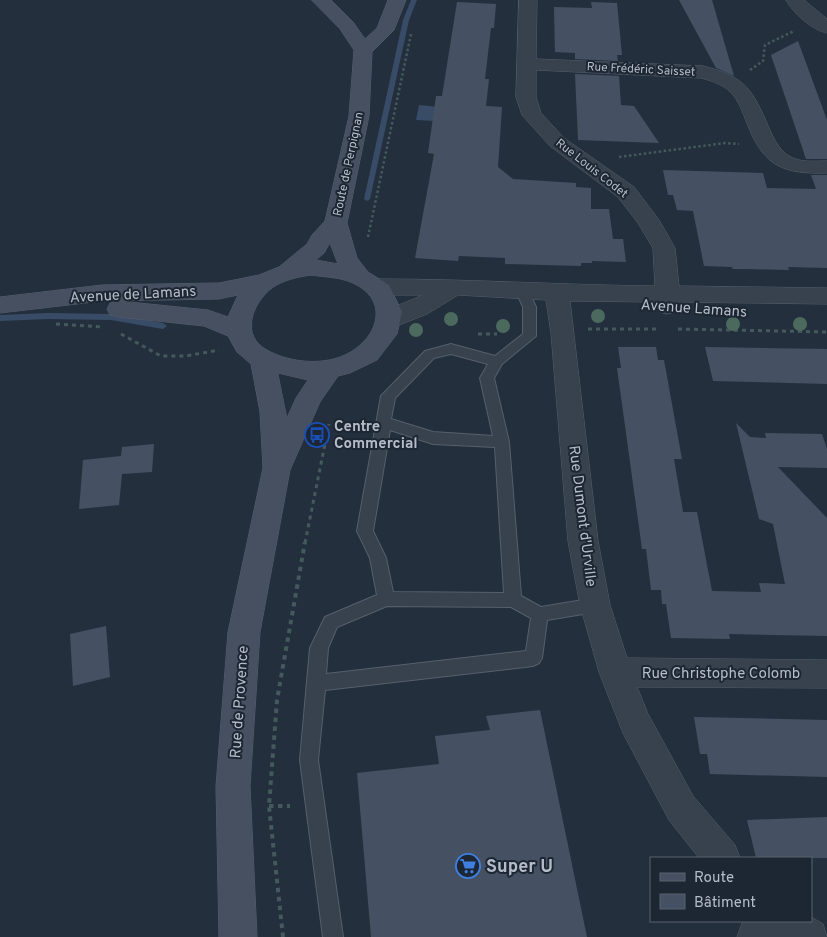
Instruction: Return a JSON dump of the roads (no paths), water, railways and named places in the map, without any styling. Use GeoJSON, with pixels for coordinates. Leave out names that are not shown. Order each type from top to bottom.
{"type":"FeatureCollection","features":[{"type":"Feature","properties":{"kind":"main road"},"geometry":{"type":"LineString","coordinates":[[321,0],[385,30],[363,50]]}},
{"type":"Feature","properties":{"kind":"main road"},"geometry":{"type":"LineString","coordinates":[[363,50],[369,21],[398,0]]}},
{"type":"Feature","properties":{"kind":"main road","name":"Route de Perpignan"},"geometry":{"type":"LineString","coordinates":[[363,50],[359,116],[336,223],[346,259],[366,280]]}},
{"type":"Feature","properties":{"kind":"main road","name":"Route de Perpignan"},"geometry":{"type":"LineString","coordinates":[[276,276],[310,253],[336,223]]}},
{"type":"Feature","properties":{"kind":"main road"},"geometry":{"type":"LineString","coordinates":[[311,267],[336,268],[366,280],[387,301],[390,319],[387,332],[383,338],[366,356],[349,365],[329,370],[306,372],[283,369],[264,361],[252,352],[244,342],[239,331],[238,317],[243,304],[253,291],[276,276],[311,267]]}},
{"type":"Feature","properties":{"kind":"main road","name":"Avenue de Lamans"},"geometry":{"type":"LineString","coordinates":[[0,305],[102,293],[218,291],[276,276]]}},
{"type":"Feature","properties":{"kind":"main road","name":"Avenue de Lamans"},"geometry":{"type":"LineString","coordinates":[[0,305],[160,312],[208,318],[239,331]]}},
{"type":"Feature","properties":{"kind":"main road","name":"Rue de Provence"},"geometry":{"type":"LineString","coordinates":[[264,361],[273,412],[276,470]]}},
{"type":"Feature","properties":{"kind":"main road","name":"Rue de Provence"},"geometry":{"type":"LineString","coordinates":[[238,937],[233,786],[244,632],[276,470],[304,408],[329,370]]}},
{"type":"Feature","properties":{"kind":"street","name":"Rue Louis Codet"},"geometry":{"type":"LineString","coordinates":[[528,0],[526,97],[532,115],[557,142],[626,192],[648,220],[664,248],[668,300]]}},
{"type":"Feature","properties":{"kind":"street"},"geometry":{"type":"LineString","coordinates":[[795,0],[798,6],[825,27]]}},
{"type":"Feature","properties":{"kind":"street","name":"Rue Frédéric Saisset"},"geometry":{"type":"LineString","coordinates":[[527,64],[703,72],[727,80],[745,96],[766,145],[778,156],[791,165],[827,167]]}},
{"type":"Feature","properties":{"kind":"street","name":"Avenue Lamans"},"geometry":{"type":"LineString","coordinates":[[366,280],[559,293],[576,299],[586,300],[827,296]]}},
{"type":"Feature","properties":{"kind":"street"},"geometry":{"type":"LineString","coordinates":[[390,319],[418,308],[454,287]]}},
{"type":"Feature","properties":{"kind":"street","name":"Rue Dumont d'Urville"},"geometry":{"type":"LineString","coordinates":[[559,293],[583,541],[595,605],[615,672],[634,722],[682,808],[721,857]]}},
{"type":"Feature","properties":{"kind":"street","name":"Avenue Lamans"},"geometry":{"type":"LineString","coordinates":[[668,300],[712,312],[827,313]]}},
{"type":"Feature","properties":{"kind":"street","name":"Rue Christophe Colomb"},"geometry":{"type":"LineString","coordinates":[[615,672],[827,674]]}},
{"type":"Feature","properties":{"kind":"street"},"geometry":{"type":"LineString","coordinates":[[756,937],[761,922]]}},
{"type":"Feature","properties":{"kind":"street"},"geometry":{"type":"LineString","coordinates":[[784,922],[810,937]]}},
{"type":"Feature","properties":{"kind":"lane"},"geometry":{"type":"LineString","coordinates":[[513,600],[502,442],[487,378],[497,361],[529,336],[531,318],[528,300],[522,291]]}},
{"type":"Feature","properties":{"kind":"lane"},"geometry":{"type":"LineString","coordinates":[[386,599],[378,558],[365,531],[388,396],[430,354],[451,349],[497,361]]}},
{"type":"Feature","properties":{"kind":"lane"},"geometry":{"type":"LineString","coordinates":[[383,422],[433,438],[502,442]]}},
{"type":"Feature","properties":{"kind":"lane"},"geometry":{"type":"LineString","coordinates":[[333,937],[309,760],[319,648],[330,622],[386,599],[513,600],[540,614],[595,605]]}},
{"type":"Feature","properties":{"kind":"lane"},"geometry":{"type":"LineString","coordinates":[[317,683],[533,658],[540,614]]}},
{"type":"Feature","properties":{"kind":"water"},"geometry":{"type":"Polygon","coordinates":[[[419,105],[438,107],[436,121],[416,120],[419,105]]]}},
{"type":"Feature","properties":{"kind":"waterway"},"geometry":{"type":"LineString","coordinates":[[367,199],[406,20],[414,0]]}},
{"type":"Feature","properties":{"kind":"waterway"},"geometry":{"type":"LineString","coordinates":[[0,318],[48,316],[111,317],[163,326]]}},
{"type":"Feature","properties":{"kind":"place","name":"Centre Commercial"},"geometry":{"type":"Point","coordinates":[317,435]}},
{"type":"Feature","properties":{"kind":"place","name":"Super U"},"geometry":{"type":"Point","coordinates":[468,866]}}]}
